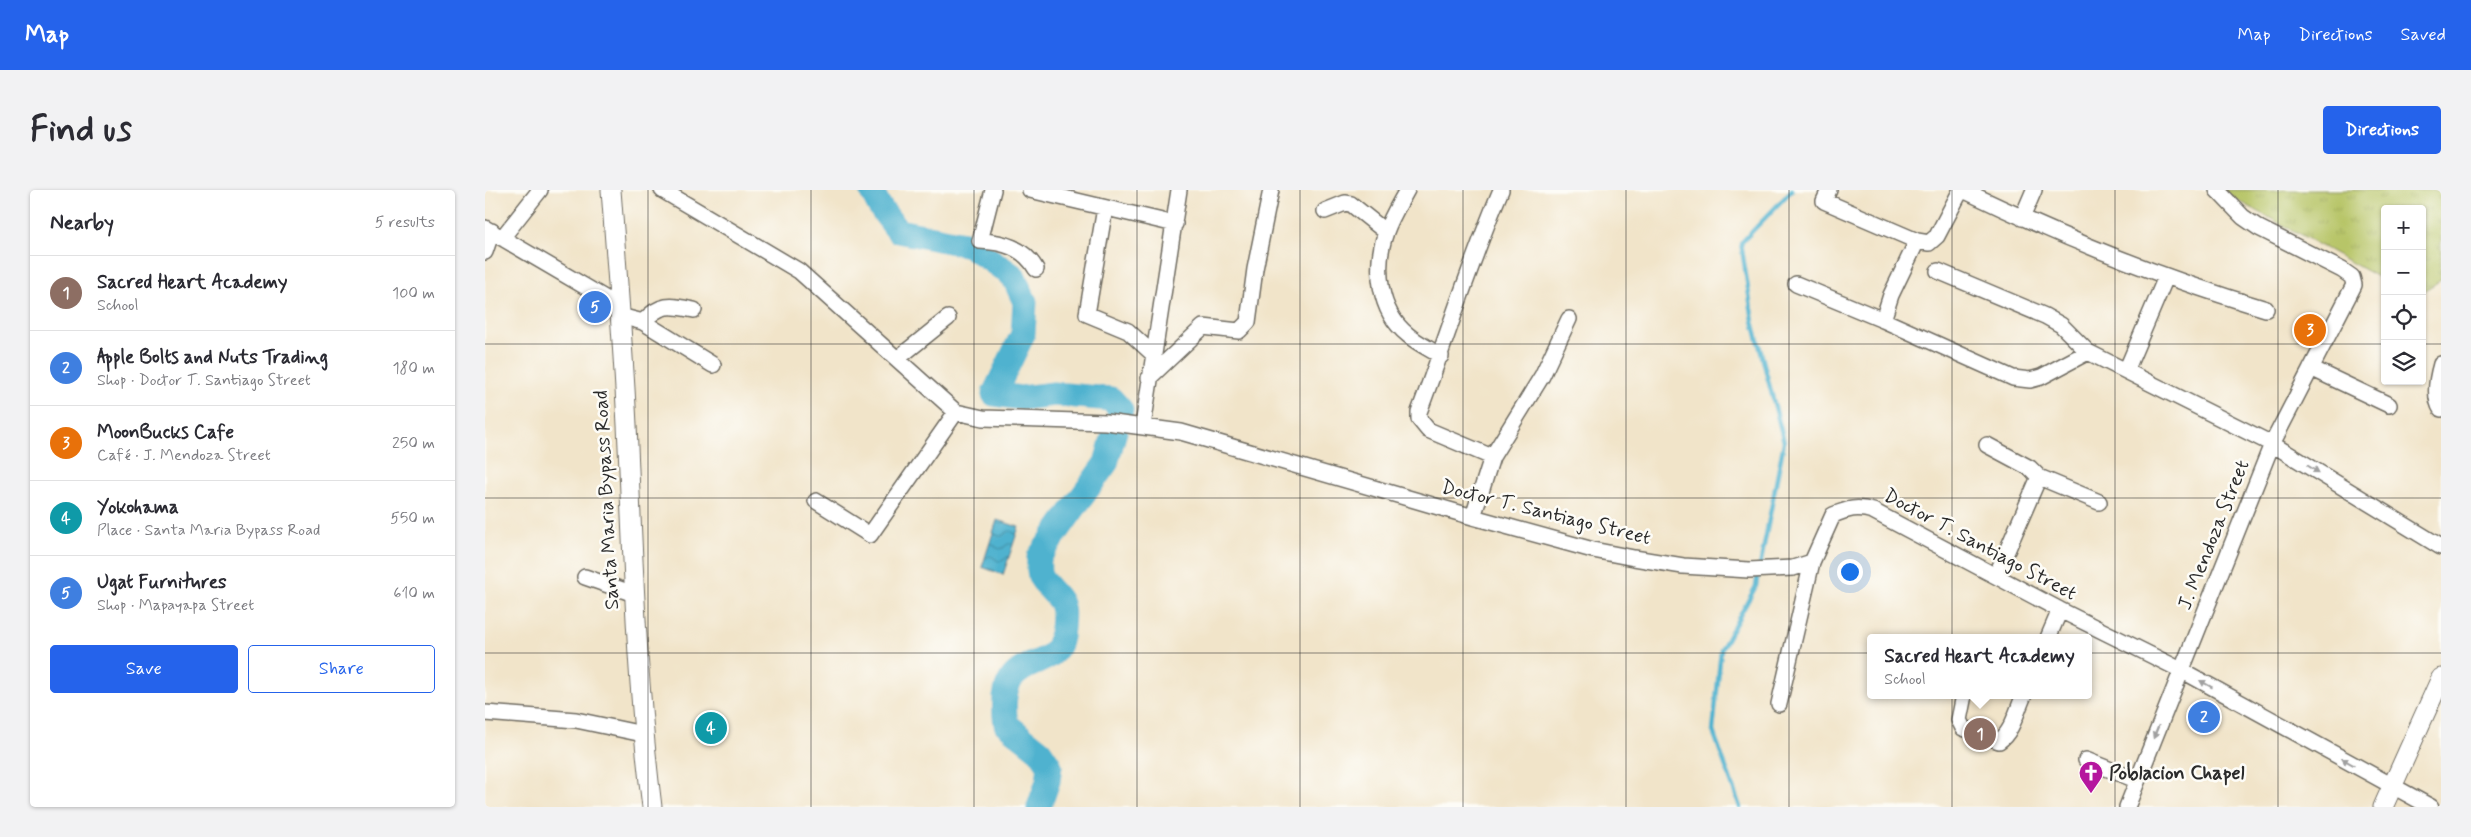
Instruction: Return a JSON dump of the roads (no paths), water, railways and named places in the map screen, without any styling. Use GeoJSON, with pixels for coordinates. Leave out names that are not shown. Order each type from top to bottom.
{"type":"FeatureCollection","features":[{"type":"Feature","properties":{"kind":"main road","name":"Santa Maria Bypass Road"},"geometry":{"type":"LineString","coordinates":[[611,190],[620,311],[643,734],[651,807]]}},
{"type":"Feature","properties":{"kind":"main road"},"geometry":{"type":"LineString","coordinates":[[2383,807],[2441,678]]}},
{"type":"Feature","properties":{"kind":"street"},"geometry":{"type":"LineString","coordinates":[[485,252],[493,232],[539,190]]}},
{"type":"Feature","properties":{"kind":"street","name":"Doctor T. Santiago Street"},"geometry":{"type":"LineString","coordinates":[[662,190],[799,271],[956,412],[983,418],[1106,422],[1181,432],[1593,550],[1683,566],[1765,570],[1793,568],[1813,562],[1833,515],[1851,507],[1862,507],[1873,511],[2060,610],[2181,670],[2431,807]]}},
{"type":"Feature","properties":{"kind":"street"},"geometry":{"type":"LineString","coordinates":[[993,190],[980,241],[1000,242],[1014,248],[1029,257],[1036,269]]}},
{"type":"Feature","properties":{"kind":"street"},"geometry":{"type":"LineString","coordinates":[[1030,190],[1175,224]]}},
{"type":"Feature","properties":{"kind":"street"},"geometry":{"type":"LineString","coordinates":[[1141,426],[1179,190]]}},
{"type":"Feature","properties":{"kind":"street"},"geometry":{"type":"LineString","coordinates":[[1149,378],[1203,327],[1239,332],[1248,322],[1255,269],[1271,190]]}},
{"type":"Feature","properties":{"kind":"street"},"geometry":{"type":"LineString","coordinates":[[1407,190],[1386,232],[1379,282],[1387,306],[1397,324],[1408,336],[1441,356]]}},
{"type":"Feature","properties":{"kind":"street"},"geometry":{"type":"LineString","coordinates":[[1492,457],[1428,430],[1419,419],[1419,412],[1441,356],[1484,230],[1501,190]]}},
{"type":"Feature","properties":{"kind":"street"},"geometry":{"type":"LineString","coordinates":[[1829,190],[1824,201],[1917,241],[1929,243],[1934,240],[1962,190],[2022,218],[2165,277],[2266,309]]}},
{"type":"Feature","properties":{"kind":"street"},"geometry":{"type":"LineString","coordinates":[[2022,218],[2034,190]]}},
{"type":"Feature","properties":{"kind":"street","name":"J. Mendoza Street"},"geometry":{"type":"LineString","coordinates":[[2127,807],[2272,444],[2354,285],[2352,277],[2342,270],[2259,228],[2243,217],[2217,190]]}},
{"type":"Feature","properties":{"kind":"street"},"geometry":{"type":"LineString","coordinates":[[1325,211],[1345,203],[1351,204],[1386,232]]}},
{"type":"Feature","properties":{"kind":"street"},"geometry":{"type":"LineString","coordinates":[[1105,208],[1087,314],[1128,331],[1153,354]]}},
{"type":"Feature","properties":{"kind":"street"},"geometry":{"type":"LineString","coordinates":[[493,232],[620,311],[643,322],[713,365]]}},
{"type":"Feature","properties":{"kind":"street"},"geometry":{"type":"LineString","coordinates":[[1883,320],[1891,295],[1917,241]]}},
{"type":"Feature","properties":{"kind":"street"},"geometry":{"type":"LineString","coordinates":[[1938,271],[2045,316],[2061,326],[2088,352],[2272,444],[2441,547]]}},
{"type":"Feature","properties":{"kind":"street"},"geometry":{"type":"LineString","coordinates":[[2127,371],[2165,277]]}},
{"type":"Feature","properties":{"kind":"street"},"geometry":{"type":"LineString","coordinates":[[1795,284],[1883,320],[2013,378],[2030,380],[2041,377],[2088,352]]}},
{"type":"Feature","properties":{"kind":"street"},"geometry":{"type":"LineString","coordinates":[[643,322],[654,310],[669,306],[694,310]]}},
{"type":"Feature","properties":{"kind":"street"},"geometry":{"type":"LineString","coordinates":[[897,359],[948,318]]}},
{"type":"Feature","properties":{"kind":"street"},"geometry":{"type":"LineString","coordinates":[[1473,517],[1492,457],[1542,376],[1569,318]]}},
{"type":"Feature","properties":{"kind":"street"},"geometry":{"type":"LineString","coordinates":[[2441,364],[2437,387],[2437,404],[2441,409]]}},
{"type":"Feature","properties":{"kind":"street"},"geometry":{"type":"LineString","coordinates":[[2311,368],[2389,405]]}},
{"type":"Feature","properties":{"kind":"street"},"geometry":{"type":"LineString","coordinates":[[816,501],[870,535],[956,412]]}},
{"type":"Feature","properties":{"kind":"street"},"geometry":{"type":"LineString","coordinates":[[1987,445],[2030,468],[2039,477],[2099,502]]}},
{"type":"Feature","properties":{"kind":"street"},"geometry":{"type":"LineString","coordinates":[[1996,576],[2039,477]]}},
{"type":"Feature","properties":{"kind":"street"},"geometry":{"type":"LineString","coordinates":[[1779,704],[1813,562]]}},
{"type":"Feature","properties":{"kind":"street"},"geometry":{"type":"LineString","coordinates":[[585,577],[634,594]]}},
{"type":"Feature","properties":{"kind":"street"},"geometry":{"type":"LineString","coordinates":[[2050,634],[2060,610]]}},
{"type":"Feature","properties":{"kind":"street"},"geometry":{"type":"LineString","coordinates":[[1963,699],[1959,720],[1963,728],[1999,741],[2009,730],[2021,699]]}},
{"type":"Feature","properties":{"kind":"street"},"geometry":{"type":"LineString","coordinates":[[485,712],[576,720],[643,734]]}},
{"type":"Feature","properties":{"kind":"street"},"geometry":{"type":"LineString","coordinates":[[2086,760],[2137,780]]}},
{"type":"Feature","properties":{"kind":"water"},"geometry":{"type":"Polygon","coordinates":[[[997,520],[1019,527],[1003,575],[982,567],[997,520]]]}},
{"type":"Feature","properties":{"kind":"waterway"},"geometry":{"type":"LineString","coordinates":[[871,190],[879,206],[898,231],[969,245],[1013,276],[1025,302],[1023,334],[994,394],[1021,398],[1054,394],[1111,399],[1121,410],[1106,463],[1039,557],[1040,576],[1061,603],[1063,610],[1061,637],[1056,649],[1048,657],[1017,673],[1009,684],[1005,700],[1006,724],[1040,751],[1050,766],[1048,781],[1039,807]]}},
{"type":"Feature","properties":{"kind":"waterway"},"geometry":{"type":"LineString","coordinates":[[1760,566],[1784,442],[1753,321],[1741,243],[1792,190]]}},
{"type":"Feature","properties":{"kind":"waterway"},"geometry":{"type":"LineString","coordinates":[[1740,807],[1713,731],[1721,650],[1756,586],[1758,573]]}},
{"type":"Feature","properties":{"kind":"place","name":"Ugat Furnitures"},"geometry":{"type":"Point","coordinates":[595,307]}},
{"type":"Feature","properties":{"kind":"place","name":"MoonBucks Cafe"},"geometry":{"type":"Point","coordinates":[2310,330]}},
{"type":"Feature","properties":{"kind":"place","name":"Apple Bolts and Nuts Trading"},"geometry":{"type":"Point","coordinates":[2204,717]}},
{"type":"Feature","properties":{"kind":"place","name":"Yokohama"},"geometry":{"type":"Point","coordinates":[711,728]}},
{"type":"Feature","properties":{"kind":"place","name":"Sacred Heart Academy"},"geometry":{"type":"Point","coordinates":[1980,734]}},
{"type":"Feature","properties":{"kind":"place","name":"Poblacion Chapel"},"geometry":{"type":"Point","coordinates":[2091,794]}}]}
